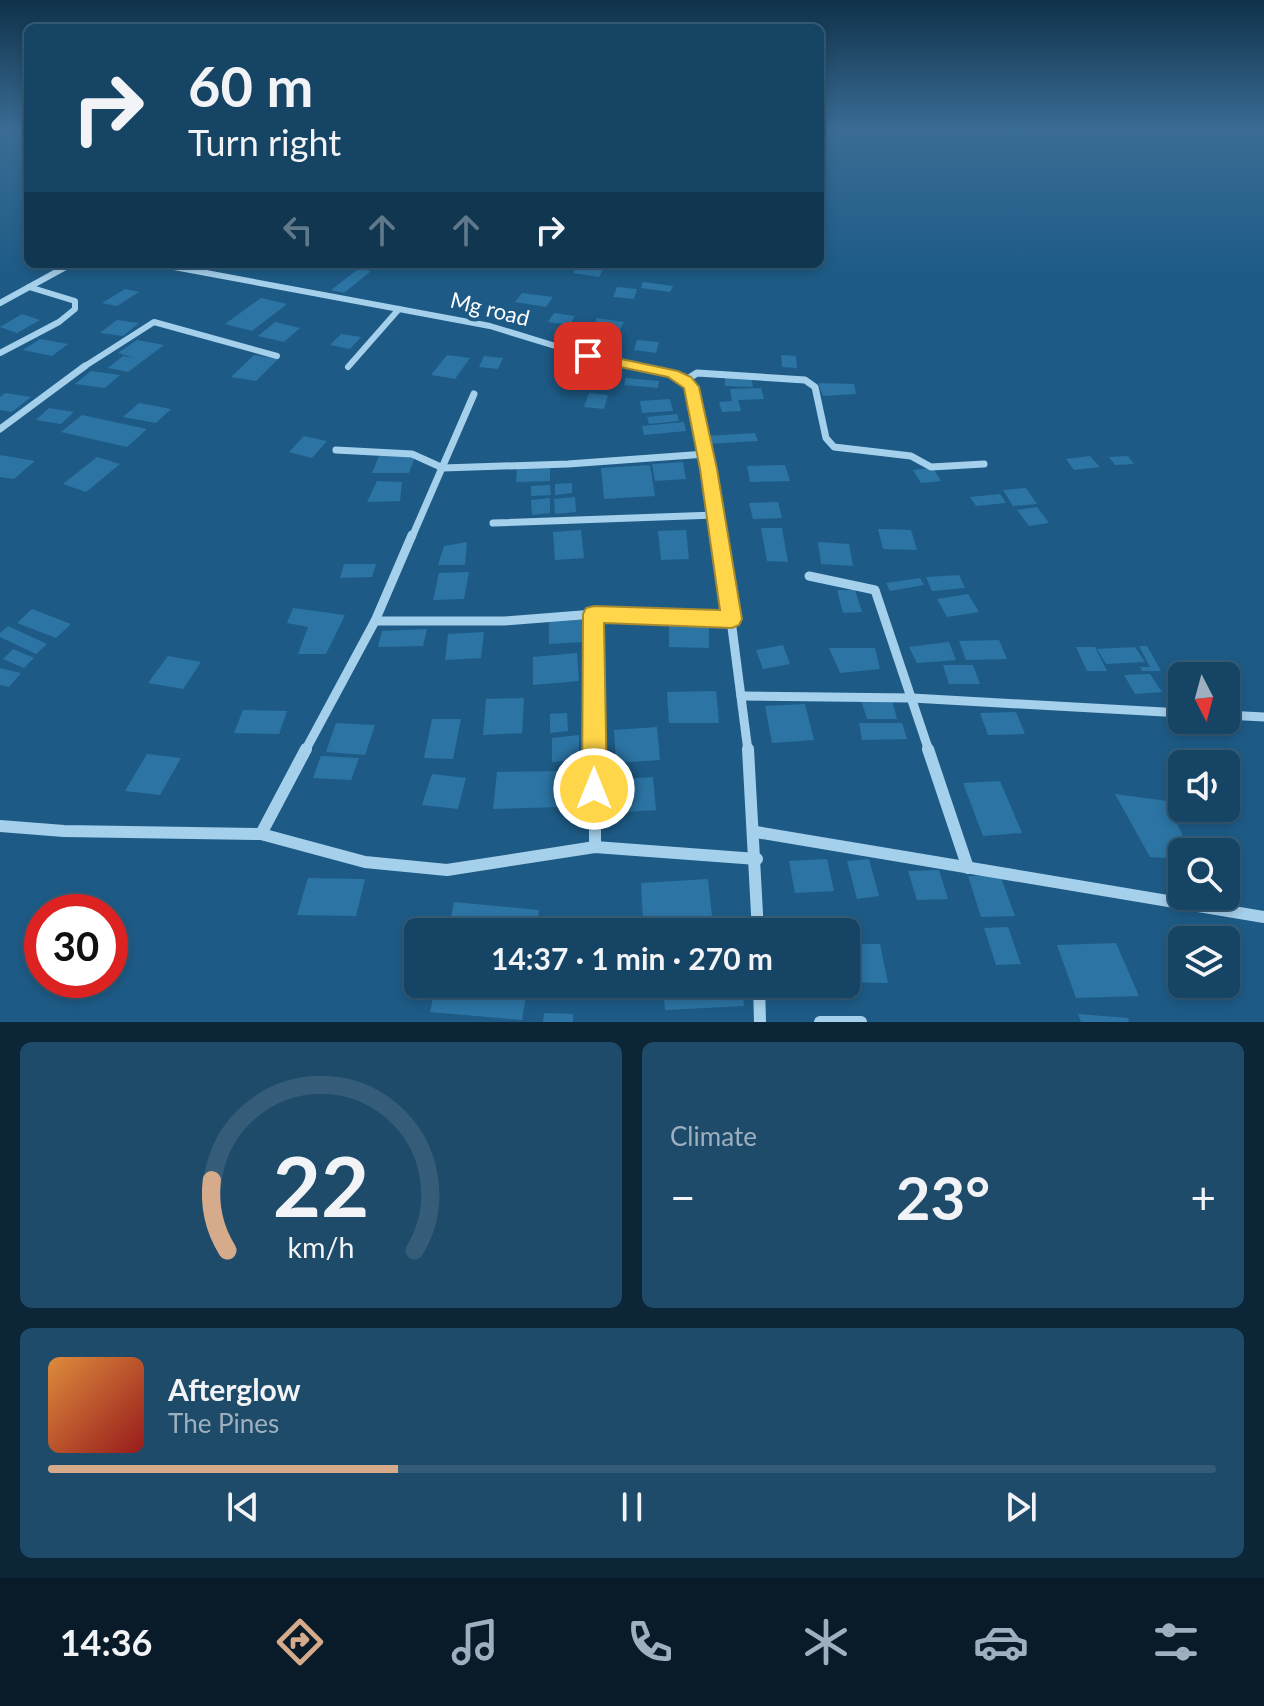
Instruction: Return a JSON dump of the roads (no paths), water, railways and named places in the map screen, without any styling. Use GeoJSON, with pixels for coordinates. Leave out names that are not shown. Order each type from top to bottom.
{"type":"FeatureCollection","features":[{"type":"Feature","properties":{"kind":"street"},"geometry":{"type":"LineString","coordinates":[[0,303],[64,268]]}},
{"type":"Feature","properties":{"kind":"street","name":"Mg road"},"geometry":{"type":"LineString","coordinates":[[179,268],[490,326],[588,356],[673,374],[686,380]]}},
{"type":"Feature","properties":{"kind":"street"},"geometry":{"type":"LineString","coordinates":[[0,353],[59,322],[75,309],[75,301],[29,287]]}},
{"type":"Feature","properties":{"kind":"street"},"geometry":{"type":"LineString","coordinates":[[348,367],[399,309]]}},
{"type":"Feature","properties":{"kind":"street"},"geometry":{"type":"LineString","coordinates":[[0,429],[106,351],[154,322],[277,356]]}},
{"type":"Feature","properties":{"kind":"street"},"geometry":{"type":"LineString","coordinates":[[758,918],[756,832],[732,619],[706,454],[692,387],[686,380],[697,373],[714,373],[805,380],[815,387],[826,438],[834,447],[911,456],[931,467],[984,464]]}},
{"type":"Feature","properties":{"kind":"street"},"geometry":{"type":"LineString","coordinates":[[261,834],[375,621],[474,394]]}},
{"type":"Feature","properties":{"kind":"street"},"geometry":{"type":"LineString","coordinates":[[336,450],[412,454],[443,468],[568,464],[706,454]]}},
{"type":"Feature","properties":{"kind":"street"},"geometry":{"type":"LineString","coordinates":[[493,523],[715,515]]}},
{"type":"Feature","properties":{"kind":"street"},"geometry":{"type":"LineString","coordinates":[[809,576],[875,590],[968,868]]}},
{"type":"Feature","properties":{"kind":"street"},"geometry":{"type":"LineString","coordinates":[[375,621],[505,621],[594,614],[732,619]]}},
{"type":"Feature","properties":{"kind":"street"},"geometry":{"type":"LineString","coordinates":[[594,614],[595,847]]}},
{"type":"Feature","properties":{"kind":"street"},"geometry":{"type":"LineString","coordinates":[[741,696],[912,698],[1168,712]]}},
{"type":"Feature","properties":{"kind":"street"},"geometry":{"type":"LineString","coordinates":[[1240,716],[1264,717]]}},
{"type":"Feature","properties":{"kind":"street"},"geometry":{"type":"LineString","coordinates":[[0,826],[64,831],[261,834],[365,862],[447,870],[595,847],[757,859]]}},
{"type":"Feature","properties":{"kind":"street"},"geometry":{"type":"LineString","coordinates":[[756,832],[1264,917]]}},
{"type":"Feature","properties":{"kind":"street"},"geometry":{"type":"LineString","coordinates":[[759,998],[760,1022]]}},
{"type":"Feature","properties":{"kind":"street"},"geometry":{"type":"LineString","coordinates":[[820,1022],[861,1022]]}}]}
